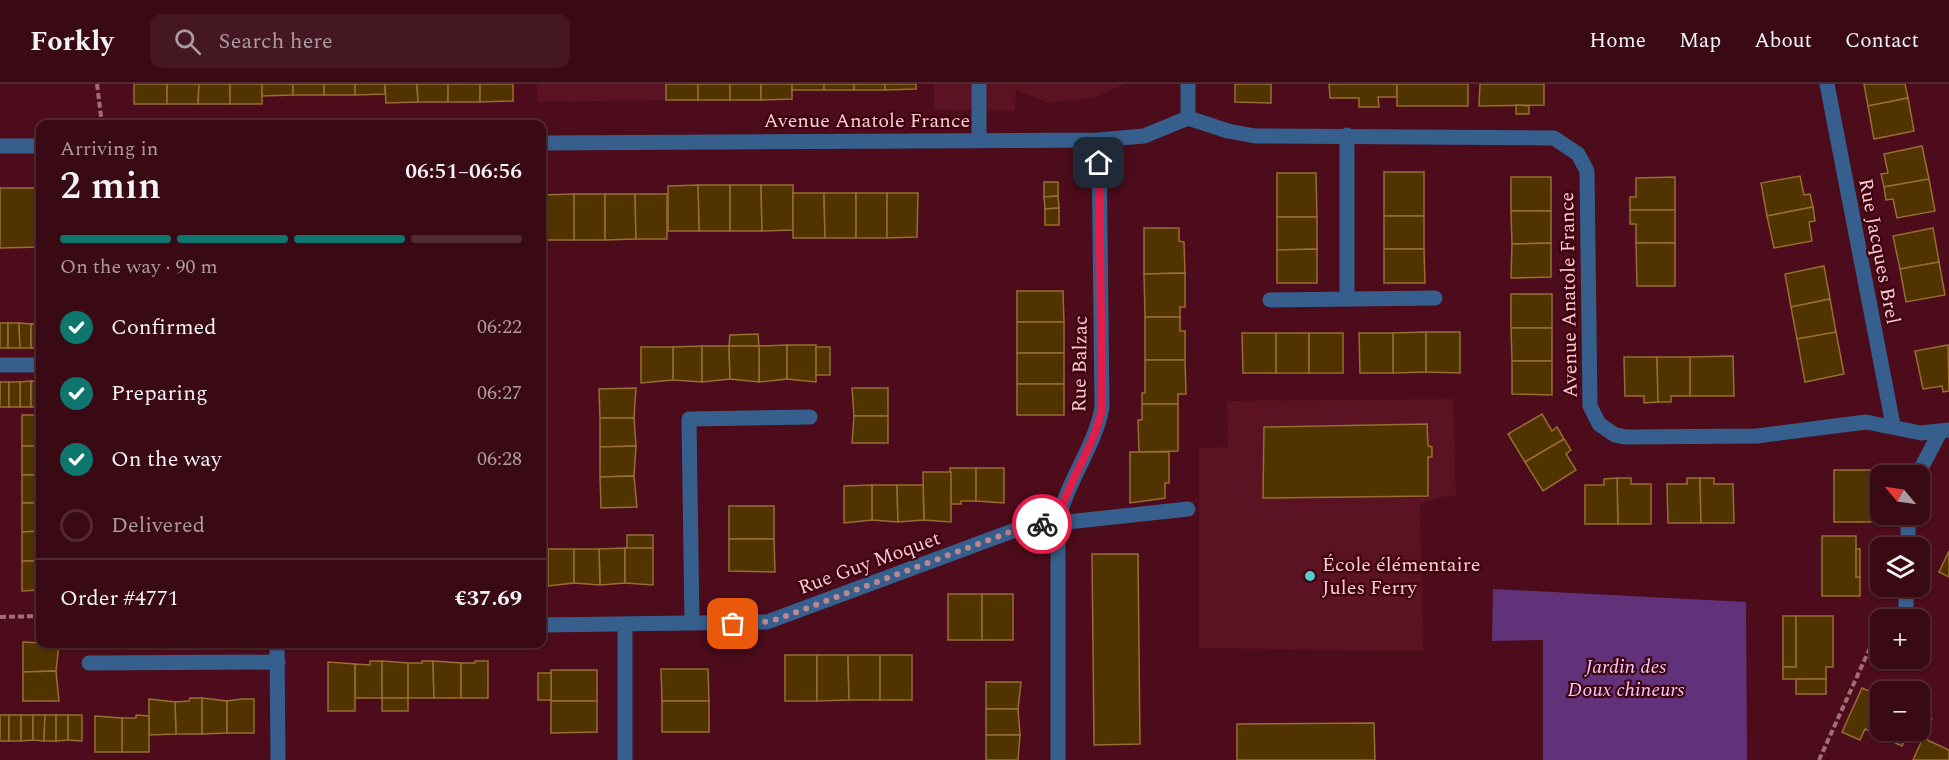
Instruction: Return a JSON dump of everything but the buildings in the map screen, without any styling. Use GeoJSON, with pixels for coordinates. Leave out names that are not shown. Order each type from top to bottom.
{"type":"FeatureCollection","features":[{"type":"Feature","properties":{"kind":"street"},"geometry":{"type":"LineString","coordinates":[[979,84],[979,140]]}},
{"type":"Feature","properties":{"kind":"street"},"geometry":{"type":"LineString","coordinates":[[1188,84],[1188,118]]}},
{"type":"Feature","properties":{"kind":"street","name":"Rue Jacques Brel"},"geometry":{"type":"LineString","coordinates":[[1827,84],[1893,425]]}},
{"type":"Feature","properties":{"kind":"street","name":"Avenue Anatole France"},"geometry":{"type":"LineString","coordinates":[[546,143],[1099,140],[1144,136],[1188,118],[1228,131],[1255,136],[1542,136],[1563,142],[1578,154],[1587,171],[1590,406],[1593,416],[1606,430],[1626,437],[1739,437],[1780,434],[1866,422],[1893,425],[1921,433],[1944,431]]}},
{"type":"Feature","properties":{"kind":"street"},"geometry":{"type":"LineString","coordinates":[[1347,135],[1347,299]]}},
{"type":"Feature","properties":{"kind":"street","name":"Rue Balzac"},"geometry":{"type":"LineString","coordinates":[[1058,760],[1058,523],[1063,500],[1095,434],[1102,408],[1099,140]]}},
{"type":"Feature","properties":{"kind":"street"},"geometry":{"type":"LineString","coordinates":[[0,146],[36,146]]}},
{"type":"Feature","properties":{"kind":"street"},"geometry":{"type":"LineString","coordinates":[[1270,300],[1435,298]]}},
{"type":"Feature","properties":{"kind":"street"},"geometry":{"type":"LineString","coordinates":[[0,365],[36,365]]}},
{"type":"Feature","properties":{"kind":"street"},"geometry":{"type":"LineString","coordinates":[[692,623],[689,419],[810,417]]}},
{"type":"Feature","properties":{"kind":"street"},"geometry":{"type":"LineString","coordinates":[[1924,465],[1944,431]]}},
{"type":"Feature","properties":{"kind":"street","name":"Rue Guy Moquet"},"geometry":{"type":"LineString","coordinates":[[546,625],[767,622],[1018,529],[1188,509]]}},
{"type":"Feature","properties":{"kind":"street"},"geometry":{"type":"LineString","coordinates":[[625,624],[625,760]]}},
{"type":"Feature","properties":{"kind":"street"},"geometry":{"type":"LineString","coordinates":[[277,648],[278,760]]}},
{"type":"Feature","properties":{"kind":"street"},"geometry":{"type":"LineString","coordinates":[[89,663],[278,662]]}},
{"type":"Feature","properties":{"kind":"path"},"geometry":{"type":"LineString","coordinates":[[97,84],[102,120]]}},
{"type":"Feature","properties":{"kind":"path"},"geometry":{"type":"LineString","coordinates":[[0,617],[36,616]]}},
{"type":"Feature","properties":{"kind":"path"},"geometry":{"type":"LineString","coordinates":[[1819,760],[1870,648]]}},
{"type":"Feature","properties":{"kind":"shaded area"},"geometry":{"type":"Polygon","coordinates":[[[537,84],[666,84],[666,100],[537,102],[537,84]]]}},
{"type":"Feature","properties":{"kind":"shaded area"},"geometry":{"type":"Polygon","coordinates":[[[934,84],[1125,84],[1093,98],[1048,103],[1016,90],[1015,111],[934,110],[934,84]]]}},
{"type":"Feature","properties":{"kind":"shaded area","name":"École élémentaire Jules Ferry"},"geometry":{"type":"Polygon","coordinates":[[[1453,399],[1456,496],[1441,497],[1420,504],[1423,651],[1199,648],[1199,448],[1228,447],[1227,401],[1453,399]]]}},
{"type":"Feature","properties":{"kind":"green space","name":"Jardin des Doux chineurs"},"geometry":{"type":"Polygon","coordinates":[[[1493,589],[1746,602],[1747,760],[1543,760],[1543,640],[1492,641],[1493,589]]]}},
{"type":"Feature","properties":{"kind":"way so far"},"geometry":{"type":"LineString","coordinates":[[733,624],[754,624],[778,619],[1018,529],[1042,524]]}},
{"type":"Feature","properties":{"kind":"place","name":"École élémentaire Jules Ferry"},"geometry":{"type":"Point","coordinates":[1310,576]}},
{"type":"Feature","properties":{"kind":"route"},"geometry":{"type":"LineString","coordinates":[[1042,524],[1058,523],[1063,500],[1095,434],[1102,408],[1099,163]]}}]}
